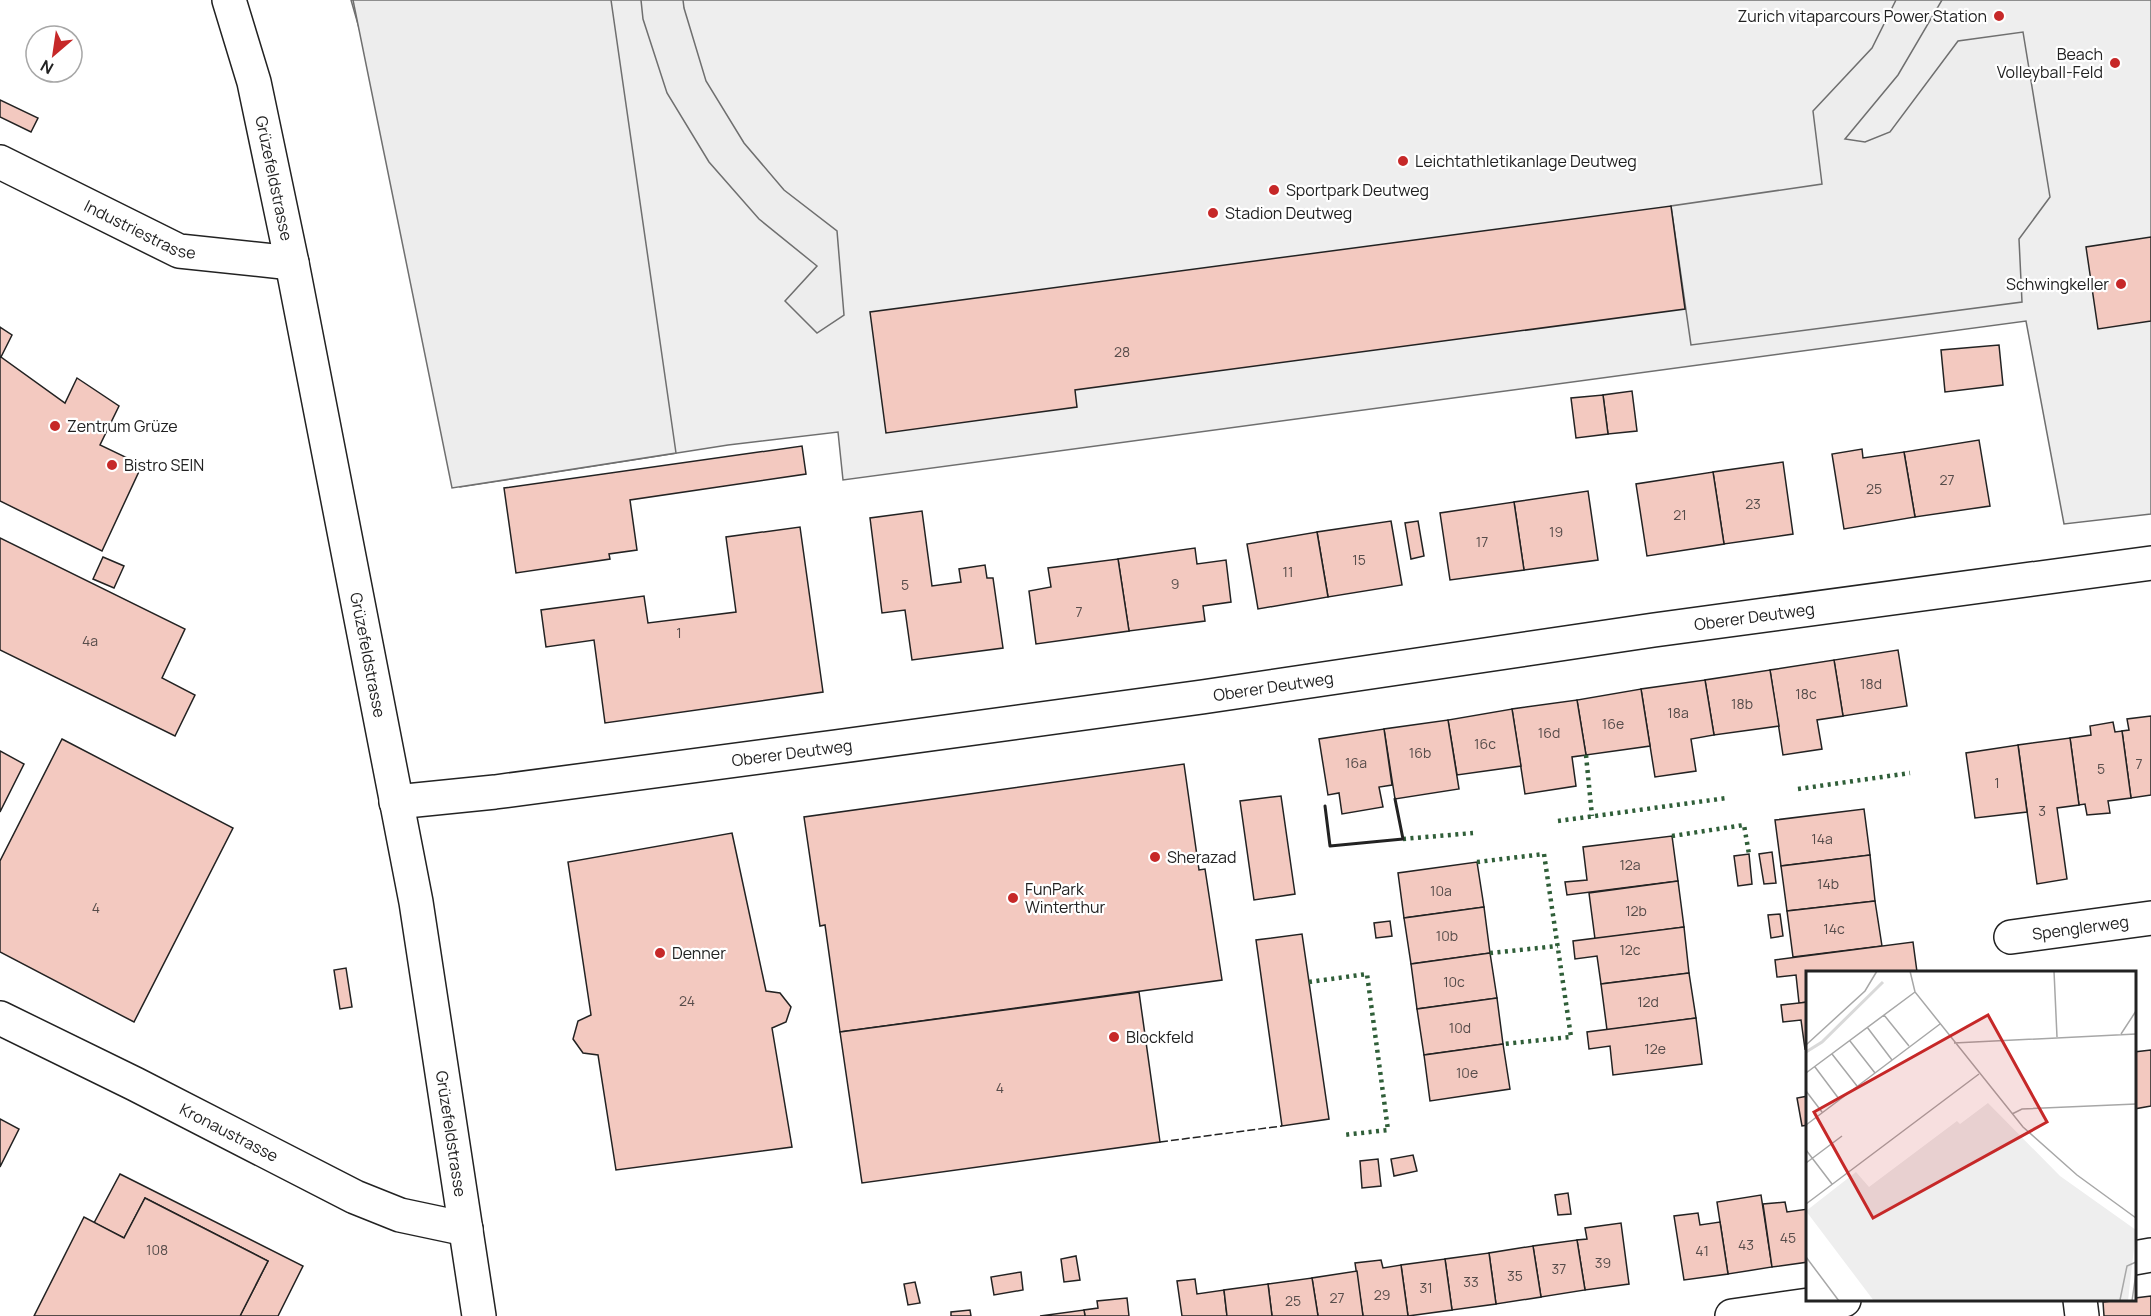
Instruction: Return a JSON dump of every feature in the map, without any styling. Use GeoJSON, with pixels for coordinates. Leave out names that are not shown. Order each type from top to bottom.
{"type":"FeatureCollection","features":[{"type":"Feature","properties":{"kind":"street","name":"Grüzefeldstrasse"},"geometry":{"type":"LineString","coordinates":[[229,0],[254,82],[292,263],[416,902],[479,1316]]}},
{"type":"Feature","properties":{"kind":"street","name":"Industriestrasse"},"geometry":{"type":"LineString","coordinates":[[0,162],[179,250],[292,263]]}},
{"type":"Feature","properties":{"kind":"street","name":"Oberer Deutweg"},"geometry":{"type":"LineString","coordinates":[[396,802],[495,792],[824,749],[1202,697],[1654,630],[2151,563]]}},
{"type":"Feature","properties":{"kind":"street","name":"Spenglerweg"},"geometry":{"type":"LineString","coordinates":[[2011,937],[2151,918]]}},
{"type":"Feature","properties":{"kind":"street","name":"Kronaustrasse"},"geometry":{"type":"LineString","coordinates":[[0,1018],[135,1084],[355,1197],[400,1215],[466,1229]]}},
{"type":"Feature","properties":{"kind":"street"},"geometry":{"type":"LineString","coordinates":[[2136,1258],[2151,1256]]}},
{"type":"Feature","properties":{"kind":"street"},"geometry":{"type":"LineString","coordinates":[[1732,1316],[1831,1301]]}},
{"type":"Feature","properties":{"kind":"street"},"geometry":{"type":"LineString","coordinates":[[1844,1301],[1847,1316]]}},
{"type":"Feature","properties":{"kind":"street"},"geometry":{"type":"LineString","coordinates":[[2080,1301],[2082,1316]]}},
{"type":"Feature","properties":{"kind":"shaded area","name":"Leichtathletikanlage Deutweg"},"geometry":{"type":"Polygon","coordinates":[[[351,0],[2151,0],[2151,514],[2064,524],[2026,321],[843,480],[838,432],[728,445],[460,487],[368,59],[351,0]]]}},
{"type":"Feature","properties":{"kind":"shaded area"},"geometry":{"type":"Polygon","coordinates":[[[353,0],[611,0],[676,453],[452,488],[353,0]]]}},
{"type":"Feature","properties":{"kind":"shaded area"},"geometry":{"type":"Polygon","coordinates":[[[641,0],[683,0],[706,81],[744,143],[784,190],[837,231],[844,315],[817,333],[785,301],[817,266],[759,219],[709,162],[667,93],[643,19],[641,0]]]}},
{"type":"Feature","properties":{"kind":"shaded area"},"geometry":{"type":"Polygon","coordinates":[[[1896,0],[1942,0],[1898,75],[1845,139],[1865,142],[1890,132],[1958,41],[2023,32],[2050,197],[2019,239],[2022,302],[1691,345],[1671,206],[1822,184],[1813,111],[1872,48],[1896,0]]]}},
{"type":"Feature","properties":{"kind":"building"},"geometry":{"type":"Polygon","coordinates":[[[0,100],[38,118],[31,132],[0,117],[0,100]]]}},
{"type":"Feature","properties":{"kind":"building"},"geometry":{"type":"Polygon","coordinates":[[[1671,206],[1685,309],[1075,390],[1077,407],[886,433],[870,312],[1671,206]]]}},
{"type":"Feature","properties":{"kind":"building","name":"Schwingkeller"},"geometry":{"type":"Polygon","coordinates":[[[2151,237],[2151,321],[2098,329],[2086,247],[2151,237]]]}},
{"type":"Feature","properties":{"kind":"building","name":"Zentrum Grüze"},"geometry":{"type":"Polygon","coordinates":[[[0,327],[12,335],[1,357],[65,403],[77,378],[119,406],[100,445],[142,465],[102,551],[0,501],[0,327]]]}},
{"type":"Feature","properties":{"kind":"building"},"geometry":{"type":"Polygon","coordinates":[[[1999,345],[2003,385],[1945,392],[1941,350],[1999,345]]]}},
{"type":"Feature","properties":{"kind":"building"},"geometry":{"type":"Polygon","coordinates":[[[1632,391],[1637,431],[1608,434],[1603,395],[1632,391]]]}},
{"type":"Feature","properties":{"kind":"building"},"geometry":{"type":"Polygon","coordinates":[[[1603,395],[1608,434],[1576,438],[1571,398],[1603,395]]]}},
{"type":"Feature","properties":{"kind":"building"},"geometry":{"type":"Polygon","coordinates":[[[1979,440],[1990,506],[1915,517],[1904,452],[1979,440]]]}},
{"type":"Feature","properties":{"kind":"building"},"geometry":{"type":"Polygon","coordinates":[[[802,446],[806,474],[630,500],[637,550],[609,554],[610,559],[516,573],[504,488],[802,446]]]}},
{"type":"Feature","properties":{"kind":"building"},"geometry":{"type":"Polygon","coordinates":[[[1862,449],[1863,458],[1904,452],[1915,517],[1844,529],[1832,454],[1862,449]]]}},
{"type":"Feature","properties":{"kind":"building"},"geometry":{"type":"Polygon","coordinates":[[[1783,462],[1793,534],[1724,544],[1713,472],[1783,462]]]}},
{"type":"Feature","properties":{"kind":"building"},"geometry":{"type":"Polygon","coordinates":[[[1713,472],[1724,544],[1647,556],[1636,484],[1713,472]]]}},
{"type":"Feature","properties":{"kind":"building"},"geometry":{"type":"Polygon","coordinates":[[[1588,491],[1598,560],[1524,570],[1514,502],[1588,491]]]}},
{"type":"Feature","properties":{"kind":"building"},"geometry":{"type":"Polygon","coordinates":[[[1514,502],[1524,570],[1450,580],[1440,513],[1514,502]]]}},
{"type":"Feature","properties":{"kind":"building"},"geometry":{"type":"Polygon","coordinates":[[[922,511],[932,586],[961,582],[959,569],[985,565],[987,578],[993,578],[1003,648],[912,660],[905,610],[882,613],[870,518],[922,511]]]}},
{"type":"Feature","properties":{"kind":"building"},"geometry":{"type":"Polygon","coordinates":[[[1391,521],[1402,585],[1328,597],[1317,532],[1391,521]]]}},
{"type":"Feature","properties":{"kind":"building"},"geometry":{"type":"Polygon","coordinates":[[[1418,521],[1424,556],[1411,559],[1405,523],[1418,521]]]}},
{"type":"Feature","properties":{"kind":"building"},"geometry":{"type":"Polygon","coordinates":[[[800,527],[823,692],[605,723],[594,640],[546,647],[541,610],[644,596],[648,623],[736,612],[726,537],[800,527]]]}},
{"type":"Feature","properties":{"kind":"building"},"geometry":{"type":"Polygon","coordinates":[[[1317,532],[1328,597],[1258,609],[1247,544],[1317,532]]]}},
{"type":"Feature","properties":{"kind":"building"},"geometry":{"type":"Polygon","coordinates":[[[0,538],[185,629],[162,678],[195,695],[175,736],[0,650],[0,538]]]}},
{"type":"Feature","properties":{"kind":"building"},"geometry":{"type":"Polygon","coordinates":[[[1195,548],[1197,564],[1226,560],[1231,602],[1203,606],[1205,621],[1129,631],[1118,559],[1195,548]]]}},
{"type":"Feature","properties":{"kind":"building"},"geometry":{"type":"Polygon","coordinates":[[[103,557],[124,566],[114,588],[93,579],[103,557]]]}},
{"type":"Feature","properties":{"kind":"building"},"geometry":{"type":"Polygon","coordinates":[[[1118,559],[1129,631],[1036,644],[1029,591],[1051,587],[1048,568],[1118,559]]]}},
{"type":"Feature","properties":{"kind":"building"},"geometry":{"type":"Polygon","coordinates":[[[1898,650],[1907,706],[1843,716],[1834,660],[1898,650]]]}},
{"type":"Feature","properties":{"kind":"building"},"geometry":{"type":"Polygon","coordinates":[[[1834,660],[1843,716],[1817,720],[1822,749],[1783,755],[1770,670],[1834,660]]]}},
{"type":"Feature","properties":{"kind":"building"},"geometry":{"type":"Polygon","coordinates":[[[1770,670],[1779,726],[1714,735],[1705,680],[1770,670]]]}},
{"type":"Feature","properties":{"kind":"building"},"geometry":{"type":"Polygon","coordinates":[[[1705,680],[1714,735],[1691,739],[1696,771],[1655,777],[1641,689],[1705,680]]]}},
{"type":"Feature","properties":{"kind":"building"},"geometry":{"type":"Polygon","coordinates":[[[1641,689],[1650,746],[1586,755],[1577,700],[1641,689]]]}},
{"type":"Feature","properties":{"kind":"building"},"geometry":{"type":"Polygon","coordinates":[[[1577,700],[1586,755],[1572,757],[1576,786],[1525,794],[1512,709],[1577,700]]]}},
{"type":"Feature","properties":{"kind":"building"},"geometry":{"type":"Polygon","coordinates":[[[1512,709],[1521,766],[1457,775],[1448,720],[1512,709]]]}},
{"type":"Feature","properties":{"kind":"building"},"geometry":{"type":"Polygon","coordinates":[[[2151,716],[2151,795],[2131,798],[2122,731],[2129,730],[2127,719],[2151,716]]]}},
{"type":"Feature","properties":{"kind":"building"},"geometry":{"type":"Polygon","coordinates":[[[1448,720],[1459,789],[1395,799],[1384,729],[1448,720]]]}},
{"type":"Feature","properties":{"kind":"building"},"geometry":{"type":"Polygon","coordinates":[[[2113,722],[2115,732],[2122,731],[2131,798],[2108,801],[2110,813],[2087,815],[2085,804],[2079,805],[2070,738],[2091,735],[2090,726],[2113,722]]]}},
{"type":"Feature","properties":{"kind":"building"},"geometry":{"type":"Polygon","coordinates":[[[1384,729],[1392,785],[1379,787],[1383,807],[1342,814],[1339,793],[1328,795],[1319,739],[1384,729]]]}},
{"type":"Feature","properties":{"kind":"building"},"geometry":{"type":"Polygon","coordinates":[[[2070,738],[2079,805],[2057,808],[2067,879],[2037,884],[2018,745],[2070,738]]]}},
{"type":"Feature","properties":{"kind":"building"},"geometry":{"type":"Polygon","coordinates":[[[62,739],[233,828],[134,1022],[0,952],[0,861],[62,739]]]}},
{"type":"Feature","properties":{"kind":"building"},"geometry":{"type":"Polygon","coordinates":[[[2018,745],[2027,812],[1975,818],[1966,753],[2018,745]]]}},
{"type":"Feature","properties":{"kind":"building"},"geometry":{"type":"Polygon","coordinates":[[[0,751],[24,764],[0,812],[0,751]]]}},
{"type":"Feature","properties":{"kind":"building","name":"FunPark Winterthur"},"geometry":{"type":"Polygon","coordinates":[[[1184,764],[1199,870],[1205,869],[1222,980],[840,1032],[825,925],[820,926],[804,817],[1184,764]]]}},
{"type":"Feature","properties":{"kind":"building"},"geometry":{"type":"Polygon","coordinates":[[[1281,796],[1295,894],[1254,900],[1240,801],[1281,796]]]}},
{"type":"Feature","properties":{"kind":"building"},"geometry":{"type":"Polygon","coordinates":[[[1864,809],[1870,855],[1781,866],[1775,820],[1864,809]]]}},
{"type":"Feature","properties":{"kind":"building"},"geometry":{"type":"Polygon","coordinates":[[[732,833],[766,991],[780,993],[791,1007],[786,1022],[772,1028],[792,1147],[616,1170],[598,1055],[583,1053],[573,1039],[578,1021],[591,1015],[568,862],[732,833]]]}},
{"type":"Feature","properties":{"kind":"building"},"geometry":{"type":"Polygon","coordinates":[[[1672,836],[1678,881],[1567,895],[1565,882],[1587,880],[1583,847],[1672,836]]]}},
{"type":"Feature","properties":{"kind":"building"},"geometry":{"type":"Polygon","coordinates":[[[1772,852],[1776,883],[1764,884],[1759,854],[1772,852]]]}},
{"type":"Feature","properties":{"kind":"building"},"geometry":{"type":"Polygon","coordinates":[[[1749,854],[1752,884],[1738,886],[1734,856],[1749,854]]]}},
{"type":"Feature","properties":{"kind":"building"},"geometry":{"type":"Polygon","coordinates":[[[1870,855],[1875,901],[1787,911],[1781,866],[1870,855]]]}},
{"type":"Feature","properties":{"kind":"building"},"geometry":{"type":"Polygon","coordinates":[[[1477,862],[1484,907],[1404,918],[1398,873],[1477,862]]]}},
{"type":"Feature","properties":{"kind":"building"},"geometry":{"type":"Polygon","coordinates":[[[1678,881],[1684,927],[1595,939],[1589,893],[1678,881]]]}},
{"type":"Feature","properties":{"kind":"building"},"geometry":{"type":"Polygon","coordinates":[[[1875,901],[1882,946],[1793,957],[1787,911],[1875,901]]]}},
{"type":"Feature","properties":{"kind":"building"},"geometry":{"type":"Polygon","coordinates":[[[1484,907],[1490,953],[1411,964],[1404,918],[1484,907]]]}},
{"type":"Feature","properties":{"kind":"building"},"geometry":{"type":"Polygon","coordinates":[[[1780,914],[1783,936],[1771,938],[1768,915],[1780,914]]]}},
{"type":"Feature","properties":{"kind":"building"},"geometry":{"type":"Polygon","coordinates":[[[1390,921],[1392,936],[1376,938],[1374,923],[1390,921]]]}},
{"type":"Feature","properties":{"kind":"building"},"geometry":{"type":"Polygon","coordinates":[[[1684,927],[1689,973],[1601,984],[1597,956],[1575,959],[1573,941],[1684,927]]]}},
{"type":"Feature","properties":{"kind":"building"},"geometry":{"type":"Polygon","coordinates":[[[1302,934],[1329,1119],[1282,1126],[1256,940],[1302,934]]]}},
{"type":"Feature","properties":{"kind":"building"},"geometry":{"type":"Polygon","coordinates":[[[1913,942],[1917,971],[1806,971],[1806,1002],[1799,1003],[1796,975],[1777,977],[1775,960],[1913,942]]]}},
{"type":"Feature","properties":{"kind":"building"},"geometry":{"type":"Polygon","coordinates":[[[1490,953],[1497,998],[1417,1009],[1411,964],[1490,953]]]}},
{"type":"Feature","properties":{"kind":"building"},"geometry":{"type":"Polygon","coordinates":[[[346,968],[352,1007],[340,1009],[334,970],[346,968]]]}},
{"type":"Feature","properties":{"kind":"building"},"geometry":{"type":"Polygon","coordinates":[[[1689,973],[1696,1018],[1607,1030],[1601,984],[1689,973]]]}},
{"type":"Feature","properties":{"kind":"building"},"geometry":{"type":"Polygon","coordinates":[[[1139,992],[1160,1142],[862,1183],[840,1032],[1139,992]]]}},
{"type":"Feature","properties":{"kind":"building"},"geometry":{"type":"Polygon","coordinates":[[[1497,998],[1503,1044],[1424,1055],[1417,1009],[1497,998]]]}},
{"type":"Feature","properties":{"kind":"building"},"geometry":{"type":"Polygon","coordinates":[[[1806,1002],[1806,1049],[1801,1020],[1783,1022],[1781,1005],[1806,1002]]]}},
{"type":"Feature","properties":{"kind":"building"},"geometry":{"type":"Polygon","coordinates":[[[1696,1018],[1702,1064],[1613,1075],[1610,1046],[1589,1049],[1587,1032],[1696,1018]]]}},
{"type":"Feature","properties":{"kind":"building"},"geometry":{"type":"Polygon","coordinates":[[[1503,1044],[1510,1089],[1430,1101],[1424,1055],[1503,1044]]]}},
{"type":"Feature","properties":{"kind":"building"},"geometry":{"type":"Polygon","coordinates":[[[2151,1050],[2151,1106],[2136,1109],[2136,1052],[2151,1050]]]}},
{"type":"Feature","properties":{"kind":"building"},"geometry":{"type":"Polygon","coordinates":[[[1806,1096],[1806,1125],[1802,1126],[1797,1098],[1806,1096]]]}},
{"type":"Feature","properties":{"kind":"building"},"geometry":{"type":"Polygon","coordinates":[[[0,1119],[19,1129],[0,1167],[0,1119]]]}},
{"type":"Feature","properties":{"kind":"building"},"geometry":{"type":"Polygon","coordinates":[[[1413,1155],[1417,1171],[1394,1176],[1391,1159],[1413,1155]]]}},
{"type":"Feature","properties":{"kind":"building"},"geometry":{"type":"Polygon","coordinates":[[[1378,1159],[1381,1186],[1362,1188],[1360,1161],[1378,1159]]]}},
{"type":"Feature","properties":{"kind":"building"},"geometry":{"type":"Polygon","coordinates":[[[120,1174],[303,1266],[278,1316],[240,1316],[268,1261],[145,1198],[124,1238],[94,1223],[120,1174]]]}},
{"type":"Feature","properties":{"kind":"building"},"geometry":{"type":"Polygon","coordinates":[[[1568,1193],[1571,1214],[1558,1215],[1555,1195],[1568,1193]]]}},
{"type":"Feature","properties":{"kind":"building"},"geometry":{"type":"Polygon","coordinates":[[[1761,1195],[1772,1267],[1728,1274],[1717,1202],[1761,1195]]]}},
{"type":"Feature","properties":{"kind":"building"},"geometry":{"type":"Polygon","coordinates":[[[145,1198],[268,1261],[240,1316],[34,1316],[84,1217],[124,1238],[145,1198]]]}},
{"type":"Feature","properties":{"kind":"building"},"geometry":{"type":"Polygon","coordinates":[[[1785,1202],[1787,1212],[1806,1209],[1806,1262],[1772,1267],[1763,1204],[1785,1202]]]}},
{"type":"Feature","properties":{"kind":"building"},"geometry":{"type":"Polygon","coordinates":[[[1698,1213],[1700,1225],[1720,1222],[1728,1274],[1684,1280],[1674,1216],[1698,1213]]]}},
{"type":"Feature","properties":{"kind":"building"},"geometry":{"type":"Polygon","coordinates":[[[1621,1223],[1629,1284],[1585,1290],[1577,1240],[1587,1239],[1585,1228],[1621,1223]]]}},
{"type":"Feature","properties":{"kind":"building"},"geometry":{"type":"Polygon","coordinates":[[[1577,1240],[1585,1290],[1541,1297],[1533,1246],[1577,1240]]]}},
{"type":"Feature","properties":{"kind":"building"},"geometry":{"type":"Polygon","coordinates":[[[1533,1246],[1541,1297],[1496,1304],[1489,1253],[1533,1246]]]}},
{"type":"Feature","properties":{"kind":"building"},"geometry":{"type":"Polygon","coordinates":[[[1489,1253],[1496,1304],[1452,1310],[1445,1259],[1489,1253]]]}},
{"type":"Feature","properties":{"kind":"building"},"geometry":{"type":"Polygon","coordinates":[[[1076,1256],[1080,1280],[1064,1282],[1061,1259],[1076,1256]]]}},
{"type":"Feature","properties":{"kind":"building"},"geometry":{"type":"Polygon","coordinates":[[[1445,1259],[1452,1310],[1408,1316],[1401,1265],[1445,1259]]]}},
{"type":"Feature","properties":{"kind":"building"},"geometry":{"type":"Polygon","coordinates":[[[1381,1260],[1383,1268],[1401,1265],[1408,1316],[1363,1316],[1355,1263],[1381,1260]]]}},
{"type":"Feature","properties":{"kind":"building"},"geometry":{"type":"Polygon","coordinates":[[[1357,1271],[1363,1316],[1318,1316],[1312,1278],[1357,1271]]]}},
{"type":"Feature","properties":{"kind":"building"},"geometry":{"type":"Polygon","coordinates":[[[1021,1272],[1023,1290],[994,1295],[991,1277],[1021,1272]]]}},
{"type":"Feature","properties":{"kind":"building"},"geometry":{"type":"Polygon","coordinates":[[[1312,1278],[1318,1316],[1272,1316],[1268,1284],[1312,1278]]]}},
{"type":"Feature","properties":{"kind":"building"},"geometry":{"type":"Polygon","coordinates":[[[1195,1279],[1197,1294],[1224,1290],[1227,1316],[1182,1316],[1177,1281],[1195,1279]]]}},
{"type":"Feature","properties":{"kind":"building"},"geometry":{"type":"Polygon","coordinates":[[[915,1282],[920,1303],[908,1305],[904,1284],[915,1282]]]}},
{"type":"Feature","properties":{"kind":"building"},"geometry":{"type":"Polygon","coordinates":[[[1268,1284],[1272,1316],[1227,1316],[1224,1290],[1268,1284]]]}},
{"type":"Feature","properties":{"kind":"building"},"geometry":{"type":"Polygon","coordinates":[[[2151,1296],[2151,1316],[2104,1316],[2103,1302],[2136,1301],[2136,1298],[2151,1296]]]}},
{"type":"Feature","properties":{"kind":"building"},"geometry":{"type":"Polygon","coordinates":[[[1127,1298],[1129,1316],[1085,1316],[1084,1310],[1098,1308],[1097,1301],[1127,1298]]]}},
{"type":"Feature","properties":{"kind":"building"},"geometry":{"type":"Polygon","coordinates":[[[970,1310],[971,1316],[951,1316],[951,1312],[970,1310]]]}},
{"type":"Feature","properties":{"kind":"building"},"geometry":{"type":"Polygon","coordinates":[[[1084,1310],[1085,1316],[1040,1316],[1084,1310]]]}},
{"type":"Feature","properties":{"kind":"hedge"},"geometry":{"type":"LineString","coordinates":[[1586,755],[1592,816]]}},
{"type":"Feature","properties":{"kind":"hedge"},"geometry":{"type":"LineString","coordinates":[[1798,789],[1910,773]]}},
{"type":"Feature","properties":{"kind":"hedge"},"geometry":{"type":"LineString","coordinates":[[1558,821],[1727,798]]}},
{"type":"Feature","properties":{"kind":"hedge"},"geometry":{"type":"LineString","coordinates":[[1672,836],[1744,825],[1749,854]]}},
{"type":"Feature","properties":{"kind":"hedge"},"geometry":{"type":"LineString","coordinates":[[1403,839],[1473,833]]}},
{"type":"Feature","properties":{"kind":"hedge"},"geometry":{"type":"LineString","coordinates":[[1477,862],[1544,854],[1571,1037],[1503,1044]]}},
{"type":"Feature","properties":{"kind":"hedge"},"geometry":{"type":"LineString","coordinates":[[1490,953],[1558,946]]}},
{"type":"Feature","properties":{"kind":"hedge"},"geometry":{"type":"LineString","coordinates":[[1309,982],[1367,974],[1388,1130],[1343,1135]]}},
{"type":"Feature","properties":{"kind":"fence"},"geometry":{"type":"LineString","coordinates":[[1160,1142],[1282,1126]]}},
{"type":"Feature","properties":{"kind":"wall"},"geometry":{"type":"LineString","coordinates":[[1325,806],[1330,846],[1403,839],[1395,799]]}},
{"type":"Feature","properties":{"kind":"place","name":"Zurich vitaparcours Power Station"},"geometry":{"type":"Point","coordinates":[1999,16]}},
{"type":"Feature","properties":{"kind":"place","name":"Beach Volleyball-Feld"},"geometry":{"type":"Point","coordinates":[2115,63]}},
{"type":"Feature","properties":{"kind":"place","name":"Leichtathletikanlage Deutweg"},"geometry":{"type":"Point","coordinates":[1403,161]}},
{"type":"Feature","properties":{"kind":"place","name":"Sportpark Deutweg"},"geometry":{"type":"Point","coordinates":[1274,190]}},
{"type":"Feature","properties":{"kind":"place","name":"Stadion Deutweg"},"geometry":{"type":"Point","coordinates":[1213,213]}},
{"type":"Feature","properties":{"kind":"place","name":"Schwingkeller"},"geometry":{"type":"Point","coordinates":[2121,284]}},
{"type":"Feature","properties":{"kind":"place","name":"Zentrum Grüze"},"geometry":{"type":"Point","coordinates":[55,426]}},
{"type":"Feature","properties":{"kind":"place","name":"Bistro SEIN"},"geometry":{"type":"Point","coordinates":[112,465]}},
{"type":"Feature","properties":{"kind":"place","name":"Sherazad"},"geometry":{"type":"Point","coordinates":[1155,857]}},
{"type":"Feature","properties":{"kind":"place","name":"FunPark Winterthur"},"geometry":{"type":"Point","coordinates":[1013,898]}},
{"type":"Feature","properties":{"kind":"place","name":"Denner"},"geometry":{"type":"Point","coordinates":[660,953]}},
{"type":"Feature","properties":{"kind":"place","name":"Blockfeld"},"geometry":{"type":"Point","coordinates":[1114,1037]}}]}
